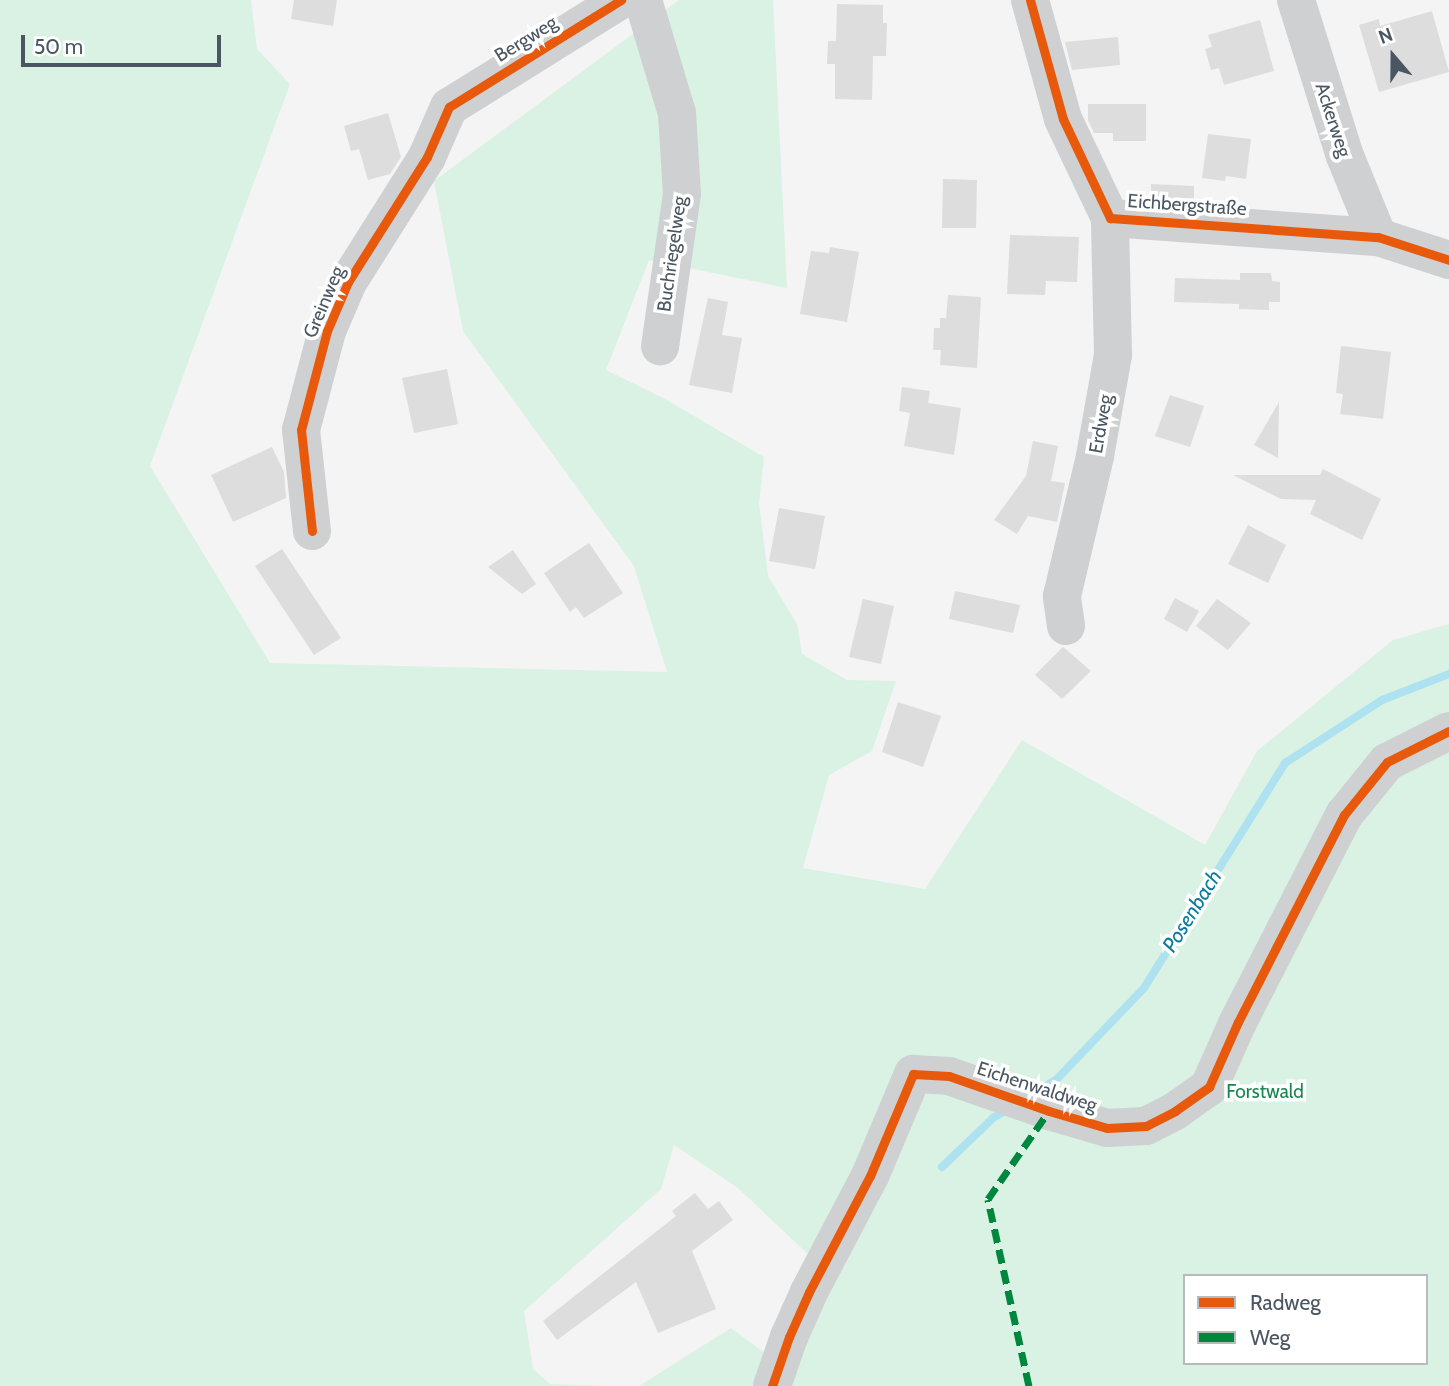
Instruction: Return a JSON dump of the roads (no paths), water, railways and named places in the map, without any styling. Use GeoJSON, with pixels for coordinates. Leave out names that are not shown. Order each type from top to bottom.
{"type":"FeatureCollection","features":[{"type":"Feature","properties":{"kind":"street","name":"Bergweg"},"geometry":{"type":"LineString","coordinates":[[449,107],[621,0]]}},
{"type":"Feature","properties":{"kind":"street","name":"Buchriegelweg"},"geometry":{"type":"LineString","coordinates":[[643,0],[677,113],[682,194],[660,346]]}},
{"type":"Feature","properties":{"kind":"street","name":"Eichbergstraße"},"geometry":{"type":"LineString","coordinates":[[1030,0],[1063,119],[1110,218],[1378,237],[1449,260]]}},
{"type":"Feature","properties":{"kind":"street","name":"Ackerweg"},"geometry":{"type":"LineString","coordinates":[[1296,0],[1345,156],[1378,237]]}},
{"type":"Feature","properties":{"kind":"street","name":"Greinweg"},"geometry":{"type":"LineString","coordinates":[[312,531],[301,430],[327,331],[348,282],[427,157],[449,107]]}},
{"type":"Feature","properties":{"kind":"street","name":"Erdweg"},"geometry":{"type":"LineString","coordinates":[[1066,626],[1062,596],[1095,456],[1112,355],[1110,218]]}},
{"type":"Feature","properties":{"kind":"street","name":"Eichenwaldweg"},"geometry":{"type":"LineString","coordinates":[[772,1386],[789,1337],[809,1292],[870,1176],[912,1074],[949,1076],[1029,1105],[1107,1128],[1146,1126],[1209,1087],[1238,1022],[1344,815],[1387,762],[1449,731]]}},
{"type":"Feature","properties":{"kind":"waterway","name":"Posenbach"},"geometry":{"type":"LineString","coordinates":[[1034,1093],[1057,1079],[1144,988],[1285,763],[1382,700],[1449,674]]}},
{"type":"Feature","properties":{"kind":"waterway","name":"Posenbach"},"geometry":{"type":"LineString","coordinates":[[942,1167],[993,1118],[1008,1109]]}},
{"type":"Feature","properties":{"kind":"park label","name":"Forstwald"},"geometry":{"type":"Point","coordinates":[1265,1092]}}]}
